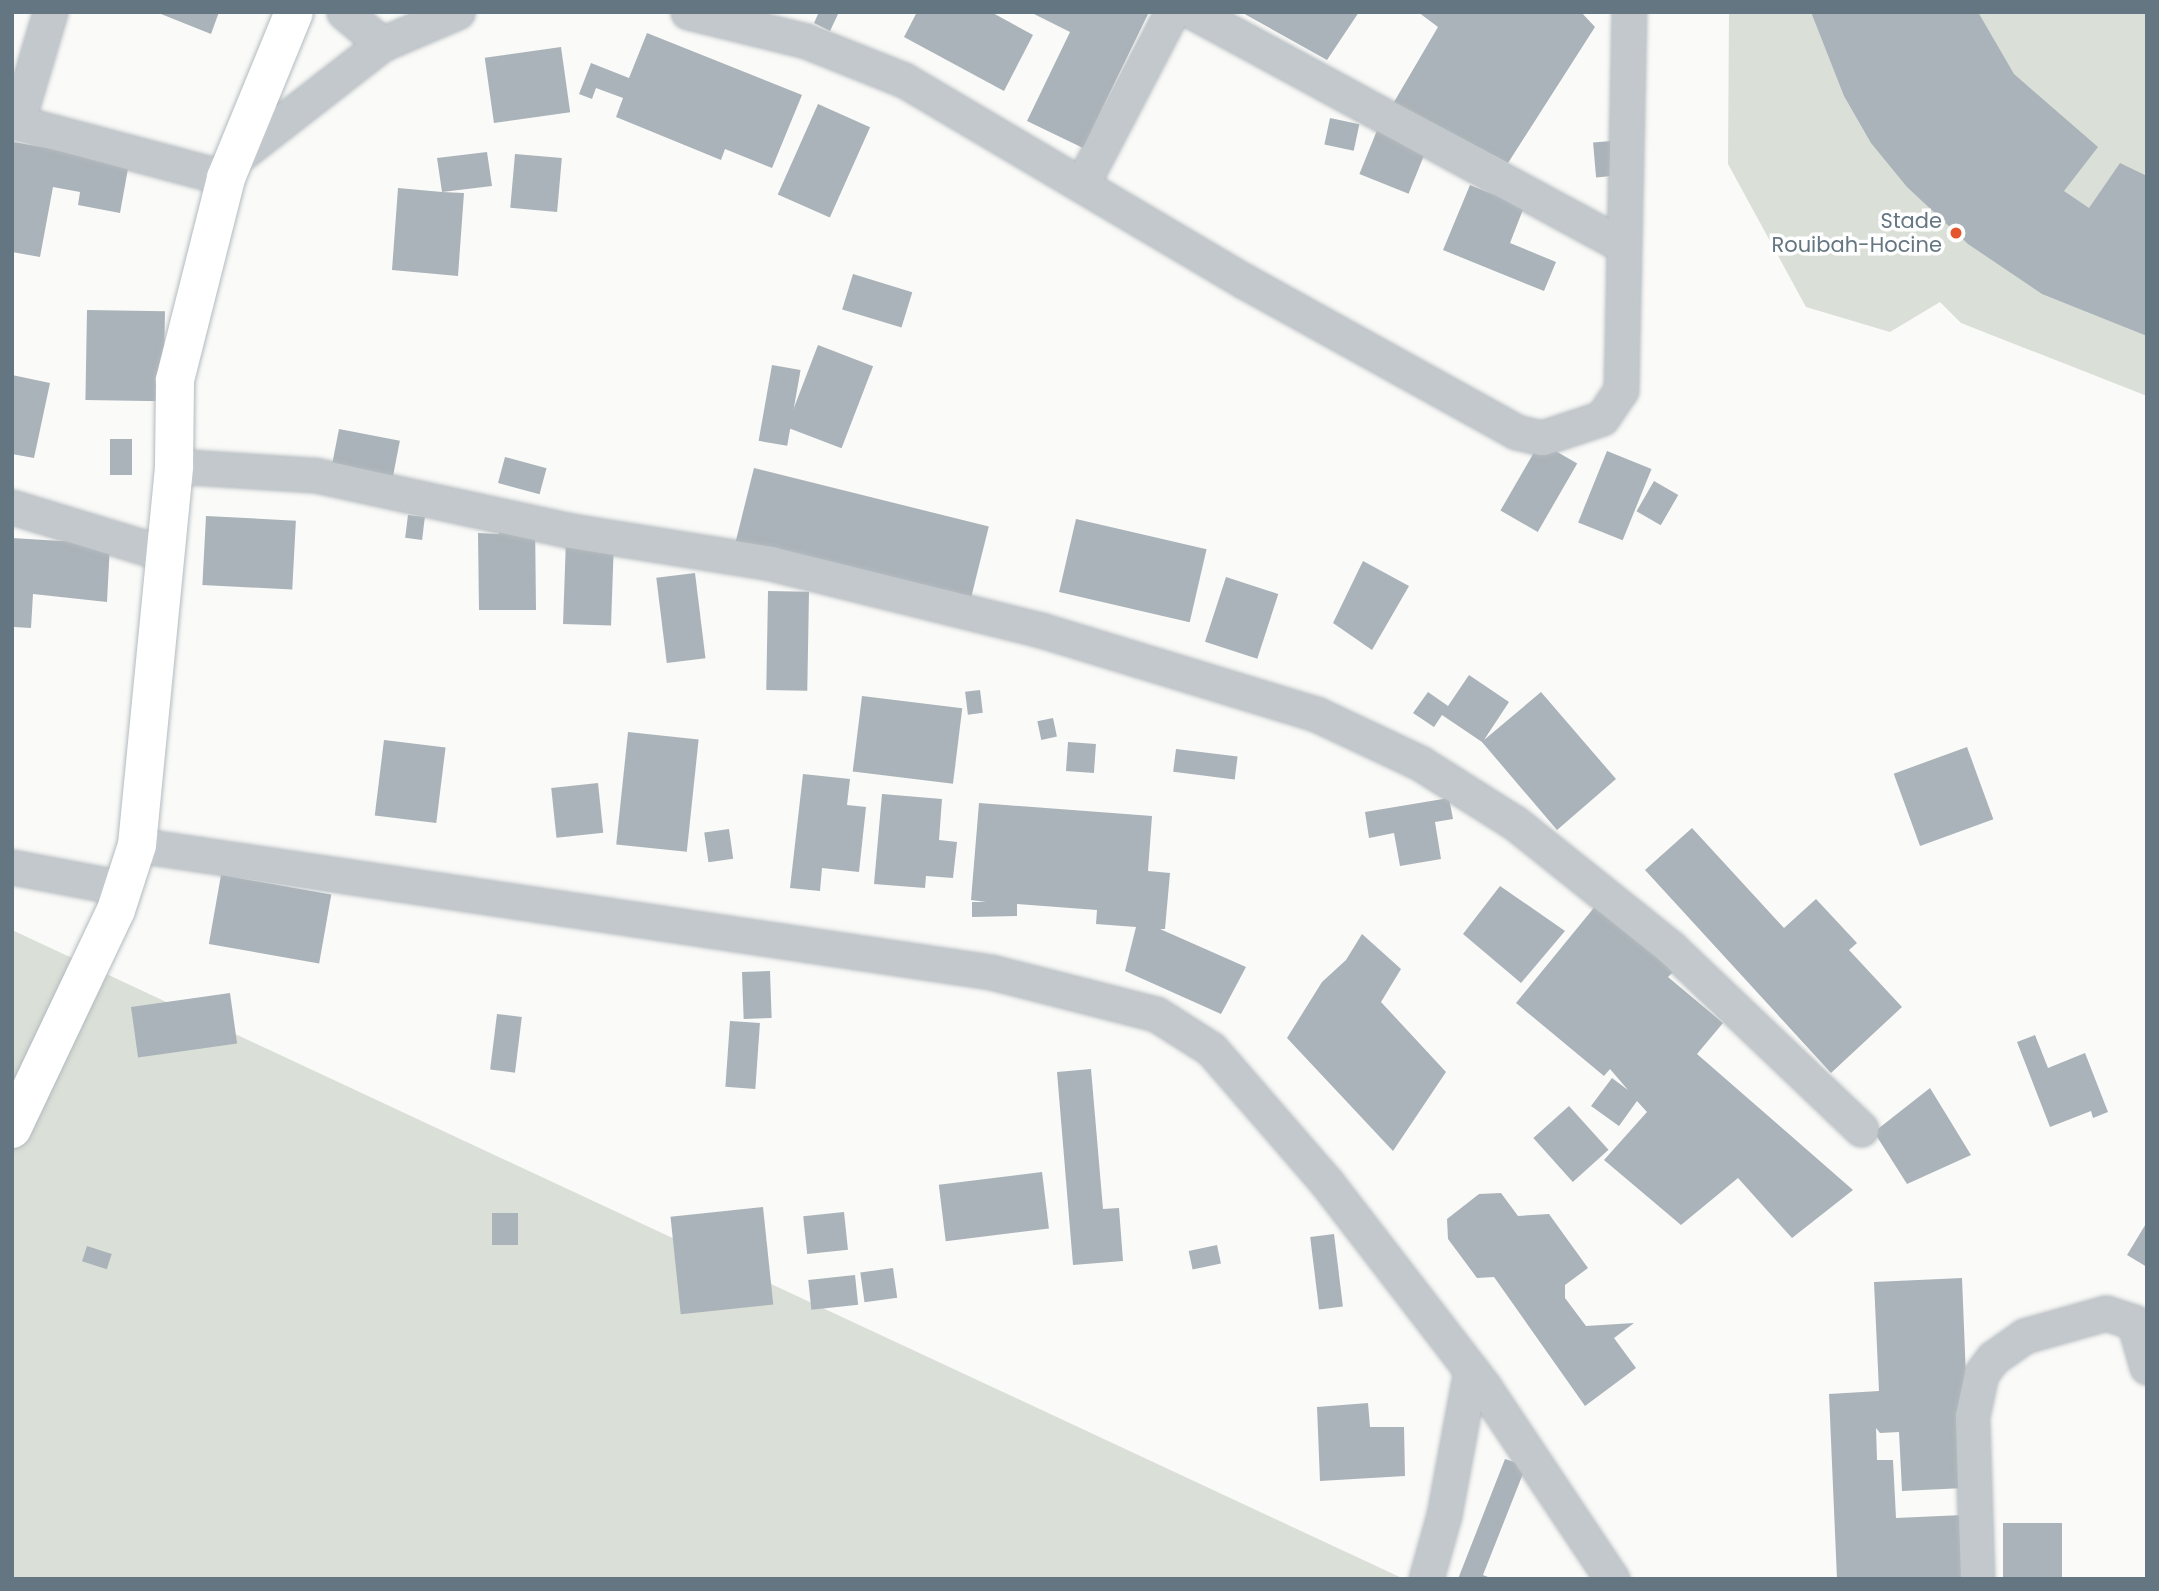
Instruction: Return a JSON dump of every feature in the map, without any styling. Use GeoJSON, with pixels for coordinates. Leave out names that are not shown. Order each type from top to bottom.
{"type":"FeatureCollection","features":[{"type":"Feature","properties":{"kind":"main road"},"geometry":{"type":"LineString","coordinates":[[12,1129],[123,888],[137,845],[174,466],[175,380],[229,169],[294,12]]}},
{"type":"Feature","properties":{"kind":"street"},"geometry":{"type":"LineString","coordinates":[[50,12],[15,122],[229,169],[382,44],[457,12]]}},
{"type":"Feature","properties":{"kind":"street"},"geometry":{"type":"LineString","coordinates":[[344,12],[382,44]]}},
{"type":"Feature","properties":{"kind":"street"},"geometry":{"type":"LineString","coordinates":[[688,12],[854,58],[922,90],[1083,182],[1244,281],[1516,432],[1542,439],[1582,428],[1616,401],[1623,376],[1629,12]]}},
{"type":"Feature","properties":{"kind":"street"},"geometry":{"type":"LineString","coordinates":[[1083,182],[1172,12]]}},
{"type":"Feature","properties":{"kind":"street"},"geometry":{"type":"LineString","coordinates":[[1193,12],[1624,246]]}},
{"type":"Feature","properties":{"kind":"street"},"geometry":{"type":"LineString","coordinates":[[174,466],[315,475],[571,531],[770,563],[1041,630],[1316,714],[1420,763],[1515,823],[1672,949],[1861,1129]]}},
{"type":"Feature","properties":{"kind":"street"},"geometry":{"type":"LineString","coordinates":[[12,508],[166,554]]}},
{"type":"Feature","properties":{"kind":"street"},"geometry":{"type":"LineString","coordinates":[[137,845],[991,972],[1156,1014],[1211,1049],[1235,1073],[1471,1369],[1612,1579]]}},
{"type":"Feature","properties":{"kind":"street"},"geometry":{"type":"LineString","coordinates":[[12,867],[123,888]]}},
{"type":"Feature","properties":{"kind":"street"},"geometry":{"type":"LineString","coordinates":[[1977,1579],[1972,1416],[1978,1383],[1993,1358],[2024,1336],[2106,1313],[2134,1322],[2147,1367]]}},
{"type":"Feature","properties":{"kind":"street"},"geometry":{"type":"LineString","coordinates":[[1426,1579],[1444,1515],[1471,1369]]}},
{"type":"Feature","properties":{"kind":"shaded area","name":"Stade Rouibah-Hocine"},"geometry":{"type":"Polygon","coordinates":[[[1729,12],[2147,12],[2147,396],[1961,323],[1940,302],[1890,332],[1806,307],[1728,164],[1729,12]]]}},
{"type":"Feature","properties":{"kind":"shaded area"},"geometry":{"type":"Polygon","coordinates":[[[12,930],[1404,1579],[12,1579],[12,930]]]}},
{"type":"Feature","properties":{"kind":"building"},"geometry":{"type":"Polygon","coordinates":[[[156,12],[219,12],[211,34],[156,12]]]}},
{"type":"Feature","properties":{"kind":"building"},"geometry":{"type":"Polygon","coordinates":[[[819,12],[839,12],[830,31],[814,23],[819,12]]]}},
{"type":"Feature","properties":{"kind":"building"},"geometry":{"type":"Polygon","coordinates":[[[917,12],[991,12],[1033,35],[1004,91],[904,37],[917,12]]]}},
{"type":"Feature","properties":{"kind":"building"},"geometry":{"type":"Polygon","coordinates":[[[1030,12],[1149,12],[1083,148],[1027,121],[1070,32],[1030,12]]]}},
{"type":"Feature","properties":{"kind":"building"},"geometry":{"type":"Polygon","coordinates":[[[1241,12],[1359,12],[1327,60],[1241,12]]]}},
{"type":"Feature","properties":{"kind":"building"},"geometry":{"type":"Polygon","coordinates":[[[1418,12],[1581,12],[1595,27],[1508,163],[1394,102],[1438,27],[1418,12]]]}},
{"type":"Feature","properties":{"kind":"building"},"geometry":{"type":"Polygon","coordinates":[[[1811,12],[1978,12],[2014,74],[2098,147],[2064,191],[2089,208],[2120,163],[2147,176],[2147,336],[2042,294],[1968,244],[1907,187],[1871,143],[1844,96],[1811,12]]]}},
{"type":"Feature","properties":{"kind":"building"},"geometry":{"type":"Polygon","coordinates":[[[647,33],[802,95],[772,168],[725,149],[721,160],[616,117],[623,98],[596,88],[592,99],[579,94],[591,63],[629,78],[647,33]]]}},
{"type":"Feature","properties":{"kind":"building"},"geometry":{"type":"Polygon","coordinates":[[[561,47],[570,112],[494,123],[485,58],[561,47]]]}},
{"type":"Feature","properties":{"kind":"building"},"geometry":{"type":"Polygon","coordinates":[[[818,104],[870,127],[830,218],[778,194],[818,104]]]}},
{"type":"Feature","properties":{"kind":"building"},"geometry":{"type":"Polygon","coordinates":[[[1330,118],[1359,124],[1354,151],[1324,144],[1330,118]]]}},
{"type":"Feature","properties":{"kind":"building"},"geometry":{"type":"Polygon","coordinates":[[[1380,123],[1429,143],[1409,194],[1359,174],[1380,123]]]}},
{"type":"Feature","properties":{"kind":"building"},"geometry":{"type":"Polygon","coordinates":[[[1611,141],[1614,176],[1596,177],[1593,143],[1611,141]]]}},
{"type":"Feature","properties":{"kind":"building"},"geometry":{"type":"Polygon","coordinates":[[[14,142],[129,163],[120,213],[78,205],[80,192],[53,187],[40,257],[12,252],[14,142]]]}},
{"type":"Feature","properties":{"kind":"building"},"geometry":{"type":"Polygon","coordinates":[[[487,152],[492,186],[442,192],[437,158],[487,152]]]}},
{"type":"Feature","properties":{"kind":"building"},"geometry":{"type":"Polygon","coordinates":[[[515,154],[562,158],[557,212],[510,208],[515,154]]]}},
{"type":"Feature","properties":{"kind":"building"},"geometry":{"type":"Polygon","coordinates":[[[1470,185],[1524,207],[1510,243],[1556,262],[1544,291],[1443,250],[1470,185]]]}},
{"type":"Feature","properties":{"kind":"building"},"geometry":{"type":"Polygon","coordinates":[[[398,188],[464,193],[458,276],[392,270],[398,188]]]}},
{"type":"Feature","properties":{"kind":"building"},"geometry":{"type":"Polygon","coordinates":[[[853,274],[912,292],[901,328],[842,309],[853,274]]]}},
{"type":"Feature","properties":{"kind":"building"},"geometry":{"type":"Polygon","coordinates":[[[87,310],[165,311],[163,401],[85,400],[87,310]]]}},
{"type":"Feature","properties":{"kind":"building"},"geometry":{"type":"Polygon","coordinates":[[[818,345],[873,366],[842,448],[786,427],[818,345]]]}},
{"type":"Feature","properties":{"kind":"building"},"geometry":{"type":"Polygon","coordinates":[[[772,365],[801,370],[787,446],[759,441],[772,365]]]}},
{"type":"Feature","properties":{"kind":"building"},"geometry":{"type":"Polygon","coordinates":[[[12,375],[50,383],[34,458],[12,454],[12,375]]]}},
{"type":"Feature","properties":{"kind":"building"},"geometry":{"type":"Polygon","coordinates":[[[339,429],[400,441],[391,488],[330,476],[339,429]]]}},
{"type":"Feature","properties":{"kind":"building"},"geometry":{"type":"Polygon","coordinates":[[[110,439],[132,439],[132,475],[110,475],[110,439]]]}},
{"type":"Feature","properties":{"kind":"building"},"geometry":{"type":"Polygon","coordinates":[[[1540,442],[1577,464],[1538,532],[1500,510],[1540,442]]]}},
{"type":"Feature","properties":{"kind":"building"},"geometry":{"type":"Polygon","coordinates":[[[1607,451],[1652,469],[1623,540],[1578,522],[1607,451]]]}},
{"type":"Feature","properties":{"kind":"building"},"geometry":{"type":"Polygon","coordinates":[[[505,457],[547,468],[540,494],[498,483],[505,457]]]}},
{"type":"Feature","properties":{"kind":"building"},"geometry":{"type":"Polygon","coordinates":[[[754,468],[989,527],[970,601],[735,543],[754,468]]]}},
{"type":"Feature","properties":{"kind":"building"},"geometry":{"type":"Polygon","coordinates":[[[1654,481],[1678,495],[1661,525],[1636,511],[1654,481]]]}},
{"type":"Feature","properties":{"kind":"building"},"geometry":{"type":"Polygon","coordinates":[[[408,515],[425,517],[422,540],[405,538],[408,515]]]}},
{"type":"Feature","properties":{"kind":"building"},"geometry":{"type":"Polygon","coordinates":[[[206,516],[296,521],[292,590],[202,585],[206,516]]]}},
{"type":"Feature","properties":{"kind":"building"},"geometry":{"type":"Polygon","coordinates":[[[499,519],[535,519],[536,610],[479,610],[478,533],[499,534],[499,519]]]}},
{"type":"Feature","properties":{"kind":"building"},"geometry":{"type":"Polygon","coordinates":[[[1076,519],[1207,549],[1190,622],[1059,592],[1076,519]]]}},
{"type":"Feature","properties":{"kind":"building"},"geometry":{"type":"Polygon","coordinates":[[[12,538],[110,544],[107,602],[33,594],[31,628],[14,627],[12,538]]]}},
{"type":"Feature","properties":{"kind":"building"},"geometry":{"type":"Polygon","coordinates":[[[566,539],[614,541],[611,626],[563,624],[566,539]]]}},
{"type":"Feature","properties":{"kind":"building"},"geometry":{"type":"Polygon","coordinates":[[[1363,561],[1409,586],[1372,650],[1333,623],[1363,561]]]}},
{"type":"Feature","properties":{"kind":"building"},"geometry":{"type":"Polygon","coordinates":[[[695,573],[705,658],[667,663],[656,578],[695,573]]]}},
{"type":"Feature","properties":{"kind":"building"},"geometry":{"type":"Polygon","coordinates":[[[1226,577],[1278,594],[1257,659],[1205,642],[1226,577]]]}},
{"type":"Feature","properties":{"kind":"building"},"geometry":{"type":"Polygon","coordinates":[[[768,591],[809,592],[807,691],[766,690],[768,591]]]}},
{"type":"Feature","properties":{"kind":"building"},"geometry":{"type":"Polygon","coordinates":[[[1469,675],[1509,702],[1484,740],[1541,692],[1616,779],[1557,830],[1482,742],[1442,715],[1434,727],[1413,713],[1428,692],[1448,706],[1469,675]]]}},
{"type":"Feature","properties":{"kind":"building"},"geometry":{"type":"Polygon","coordinates":[[[980,690],[983,713],[968,715],[965,692],[980,690]]]}},
{"type":"Feature","properties":{"kind":"building"},"geometry":{"type":"Polygon","coordinates":[[[862,696],[962,708],[953,784],[853,771],[862,696]]]}},
{"type":"Feature","properties":{"kind":"building"},"geometry":{"type":"Polygon","coordinates":[[[1053,718],[1057,737],[1041,740],[1037,721],[1053,718]]]}},
{"type":"Feature","properties":{"kind":"building"},"geometry":{"type":"Polygon","coordinates":[[[628,732],[699,739],[687,852],[616,844],[628,732]]]}},
{"type":"Feature","properties":{"kind":"building"},"geometry":{"type":"Polygon","coordinates":[[[384,740],[446,748],[436,823],[375,815],[384,740]]]}},
{"type":"Feature","properties":{"kind":"building"},"geometry":{"type":"Polygon","coordinates":[[[1068,742],[1096,744],[1094,773],[1066,771],[1068,742]]]}},
{"type":"Feature","properties":{"kind":"building"},"geometry":{"type":"Polygon","coordinates":[[[1967,747],[1993,819],[1920,846],[1894,774],[1967,747]]]}},
{"type":"Feature","properties":{"kind":"building"},"geometry":{"type":"Polygon","coordinates":[[[1176,749],[1238,757],[1235,779],[1173,772],[1176,749]]]}},
{"type":"Feature","properties":{"kind":"building"},"geometry":{"type":"Polygon","coordinates":[[[803,774],[850,779],[847,805],[866,807],[859,872],[822,868],[820,891],[790,888],[803,774]]]}},
{"type":"Feature","properties":{"kind":"building"},"geometry":{"type":"Polygon","coordinates":[[[598,783],[603,833],[556,838],[551,788],[598,783]]]}},
{"type":"Feature","properties":{"kind":"building"},"geometry":{"type":"Polygon","coordinates":[[[882,794],[942,799],[939,840],[957,842],[953,878],[926,876],[925,888],[874,884],[882,794]]]}},
{"type":"Feature","properties":{"kind":"building"},"geometry":{"type":"Polygon","coordinates":[[[1449,798],[1453,819],[1435,822],[1441,859],[1400,866],[1394,833],[1369,838],[1365,812],[1449,798]]]}},
{"type":"Feature","properties":{"kind":"building"},"geometry":{"type":"Polygon","coordinates":[[[979,803],[1152,816],[1148,871],[1170,873],[1165,929],[1160,929],[1246,967],[1221,1014],[1125,971],[1136,927],[1096,924],[1097,910],[1017,904],[1017,916],[972,917],[972,902],[986,902],[971,900],[979,803]]]}},
{"type":"Feature","properties":{"kind":"building"},"geometry":{"type":"Polygon","coordinates":[[[1692,828],[1784,928],[1816,899],[1857,943],[1849,950],[1902,1007],[1831,1073],[1645,870],[1692,828]]]}},
{"type":"Feature","properties":{"kind":"building"},"geometry":{"type":"Polygon","coordinates":[[[729,829],[733,859],[708,862],[704,832],[729,829]]]}},
{"type":"Feature","properties":{"kind":"building"},"geometry":{"type":"Polygon","coordinates":[[[221,875],[331,894],[319,963],[209,944],[221,875]]]}},
{"type":"Feature","properties":{"kind":"building"},"geometry":{"type":"Polygon","coordinates":[[[1500,886],[1565,931],[1521,983],[1463,934],[1500,886]]]}},
{"type":"Feature","properties":{"kind":"building"},"geometry":{"type":"Polygon","coordinates":[[[1597,904],[1676,969],[1668,977],[1723,1023],[1697,1054],[1853,1190],[1792,1238],[1738,1178],[1681,1225],[1604,1160],[1647,1112],[1637,1101],[1619,1126],[1591,1106],[1612,1078],[1628,1090],[1610,1069],[1604,1076],[1516,1003],[1597,904]]]}},
{"type":"Feature","properties":{"kind":"building"},"geometry":{"type":"Polygon","coordinates":[[[1362,934],[1401,969],[1381,1002],[1446,1072],[1393,1151],[1287,1038],[1322,982],[1346,960],[1362,934]]]}},
{"type":"Feature","properties":{"kind":"building"},"geometry":{"type":"Polygon","coordinates":[[[770,971],[772,1018],[744,1019],[742,972],[770,971]]]}},
{"type":"Feature","properties":{"kind":"building"},"geometry":{"type":"Polygon","coordinates":[[[230,993],[237,1044],[138,1057],[131,1007],[230,993]]]}},
{"type":"Feature","properties":{"kind":"building"},"geometry":{"type":"Polygon","coordinates":[[[497,1014],[522,1017],[515,1073],[490,1070],[497,1014]]]}},
{"type":"Feature","properties":{"kind":"building"},"geometry":{"type":"Polygon","coordinates":[[[730,1021],[760,1023],[755,1089],[725,1087],[730,1021]]]}},
{"type":"Feature","properties":{"kind":"building"},"geometry":{"type":"Polygon","coordinates":[[[2035,1035],[2048,1068],[2085,1053],[2108,1112],[2093,1118],[2091,1111],[2050,1127],[2017,1042],[2035,1035]]]}},
{"type":"Feature","properties":{"kind":"building"},"geometry":{"type":"Polygon","coordinates":[[[1091,1069],[1103,1209],[1119,1208],[1123,1261],[1073,1265],[1057,1072],[1091,1069]]]}},
{"type":"Feature","properties":{"kind":"building"},"geometry":{"type":"Polygon","coordinates":[[[1930,1088],[1971,1155],[1907,1184],[1874,1132],[1930,1088]]]}},
{"type":"Feature","properties":{"kind":"building"},"geometry":{"type":"Polygon","coordinates":[[[1569,1106],[1608,1150],[1573,1182],[1533,1138],[1569,1106]]]}},
{"type":"Feature","properties":{"kind":"building"},"geometry":{"type":"Polygon","coordinates":[[[1042,1172],[1049,1229],[946,1241],[939,1185],[1042,1172]]]}},
{"type":"Feature","properties":{"kind":"building"},"geometry":{"type":"Polygon","coordinates":[[[1501,1193],[1518,1216],[1549,1214],[1588,1268],[1565,1285],[1565,1298],[1586,1326],[1634,1323],[1614,1338],[1636,1368],[1585,1406],[1494,1277],[1477,1278],[1448,1239],[1447,1219],[1479,1194],[1501,1193]]]}},
{"type":"Feature","properties":{"kind":"building"},"geometry":{"type":"Polygon","coordinates":[[[763,1207],[773,1304],[681,1314],[671,1217],[763,1207]]]}},
{"type":"Feature","properties":{"kind":"building"},"geometry":{"type":"Polygon","coordinates":[[[844,1212],[848,1250],[807,1254],[803,1216],[844,1212]]]}},
{"type":"Feature","properties":{"kind":"building"},"geometry":{"type":"Polygon","coordinates":[[[492,1213],[518,1213],[518,1245],[492,1245],[492,1213]]]}},
{"type":"Feature","properties":{"kind":"building"},"geometry":{"type":"Polygon","coordinates":[[[2147,1222],[2147,1267],[2127,1255],[2147,1222]]]}},
{"type":"Feature","properties":{"kind":"building"},"geometry":{"type":"Polygon","coordinates":[[[1334,1234],[1343,1306],[1319,1309],[1310,1237],[1334,1234]]]}},
{"type":"Feature","properties":{"kind":"building"},"geometry":{"type":"Polygon","coordinates":[[[1217,1245],[1221,1264],[1193,1270],[1189,1251],[1217,1245]]]}},
{"type":"Feature","properties":{"kind":"building"},"geometry":{"type":"Polygon","coordinates":[[[87,1246],[112,1254],[107,1269],[82,1261],[87,1246]]]}},
{"type":"Feature","properties":{"kind":"building"},"geometry":{"type":"Polygon","coordinates":[[[893,1268],[897,1298],[864,1302],[860,1273],[893,1268]]]}},
{"type":"Feature","properties":{"kind":"building"},"geometry":{"type":"Polygon","coordinates":[[[855,1275],[858,1305],[811,1310],[808,1280],[855,1275]]]}},
{"type":"Feature","properties":{"kind":"building"},"geometry":{"type":"Polygon","coordinates":[[[1962,1278],[1968,1427],[1964,1488],[1902,1491],[1899,1432],[1880,1433],[1876,1428],[1877,1460],[1893,1460],[1896,1518],[1963,1515],[1966,1579],[1837,1579],[1829,1394],[1879,1391],[1874,1282],[1962,1278]]]}},
{"type":"Feature","properties":{"kind":"building"},"geometry":{"type":"Polygon","coordinates":[[[1368,1403],[1370,1427],[1404,1427],[1405,1476],[1320,1481],[1317,1407],[1368,1403]]]}},
{"type":"Feature","properties":{"kind":"building"},"geometry":{"type":"Polygon","coordinates":[[[1505,1459],[1526,1466],[1483,1575],[1493,1579],[1458,1579],[1505,1459]]]}},
{"type":"Feature","properties":{"kind":"building"},"geometry":{"type":"Polygon","coordinates":[[[2003,1523],[2062,1523],[2062,1579],[2003,1579],[2003,1523]]]}},
{"type":"Feature","properties":{"kind":"place","name":"Stade Rouibah-Hocine"},"geometry":{"type":"Point","coordinates":[1956,233]}}]}
